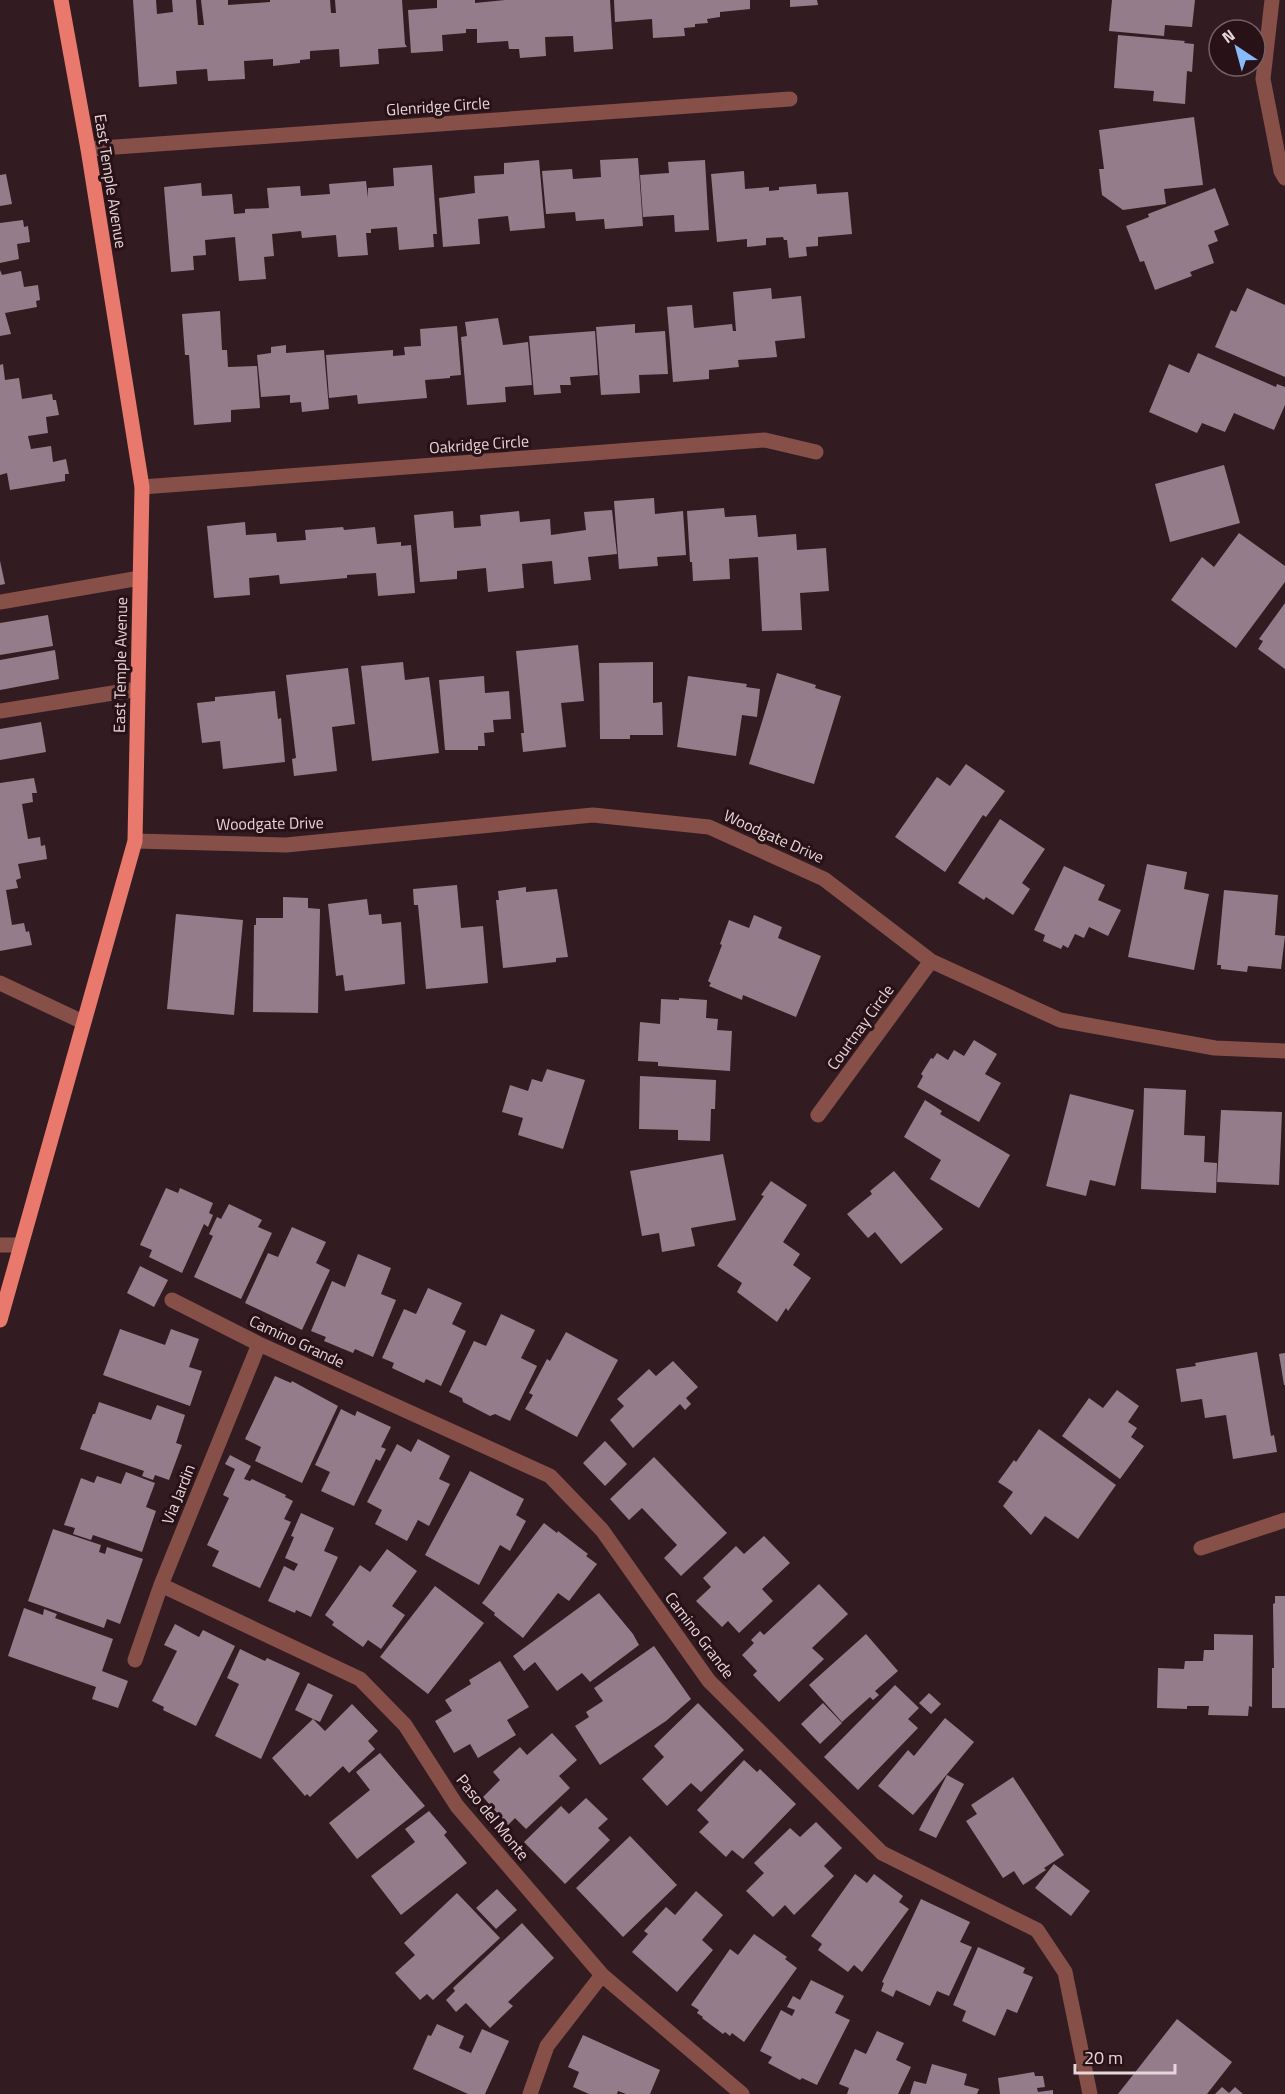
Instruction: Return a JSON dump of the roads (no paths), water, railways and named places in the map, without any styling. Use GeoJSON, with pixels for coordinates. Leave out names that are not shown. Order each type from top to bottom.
{"type":"FeatureCollection","features":[{"type":"Feature","properties":{"kind":"main road","name":"East Temple Avenue"},"geometry":{"type":"LineString","coordinates":[[0,1320],[135,841],[142,488],[88,149],[61,0]]}},
{"type":"Feature","properties":{"kind":"street"},"geometry":{"type":"LineString","coordinates":[[1272,0],[1263,79],[1281,171],[1285,178]]}},
{"type":"Feature","properties":{"kind":"street","name":"Glenridge Circle"},"geometry":{"type":"LineString","coordinates":[[88,149],[790,99]]}},
{"type":"Feature","properties":{"kind":"street","name":"Oakridge Circle"},"geometry":{"type":"LineString","coordinates":[[142,488],[765,440],[816,452]]}},
{"type":"Feature","properties":{"kind":"street"},"geometry":{"type":"LineString","coordinates":[[0,602],[140,578]]}},
{"type":"Feature","properties":{"kind":"street"},"geometry":{"type":"LineString","coordinates":[[0,711],[138,689]]}},
{"type":"Feature","properties":{"kind":"street","name":"Woodgate Drive"},"geometry":{"type":"LineString","coordinates":[[135,841],[286,845],[592,815],[709,827],[824,879],[931,961],[1060,1020],[1215,1048],[1285,1051]]}},
{"type":"Feature","properties":{"kind":"street","name":"Courtnay Circle"},"geometry":{"type":"LineString","coordinates":[[818,1114],[931,961]]}},
{"type":"Feature","properties":{"kind":"street"},"geometry":{"type":"LineString","coordinates":[[0,983],[83,1022]]}},
{"type":"Feature","properties":{"kind":"street"},"geometry":{"type":"LineString","coordinates":[[0,1245],[20,1245]]}},
{"type":"Feature","properties":{"kind":"street","name":"Camino Grande"},"geometry":{"type":"LineString","coordinates":[[172,1300],[259,1344],[550,1476],[602,1530],[709,1681],[882,1853],[1037,1930],[1065,1972],[1090,2094]]}},
{"type":"Feature","properties":{"kind":"street","name":"Via Jardin"},"geometry":{"type":"LineString","coordinates":[[135,1660],[161,1585],[259,1344]]}},
{"type":"Feature","properties":{"kind":"street"},"geometry":{"type":"LineString","coordinates":[[1201,1548],[1285,1520]]}},
{"type":"Feature","properties":{"kind":"street","name":"Paso del Monte"},"geometry":{"type":"LineString","coordinates":[[161,1585],[360,1678],[405,1725],[457,1806],[602,1975],[742,2094]]}},
{"type":"Feature","properties":{"kind":"street"},"geometry":{"type":"LineString","coordinates":[[530,2094],[547,2046],[602,1975]]}}]}
